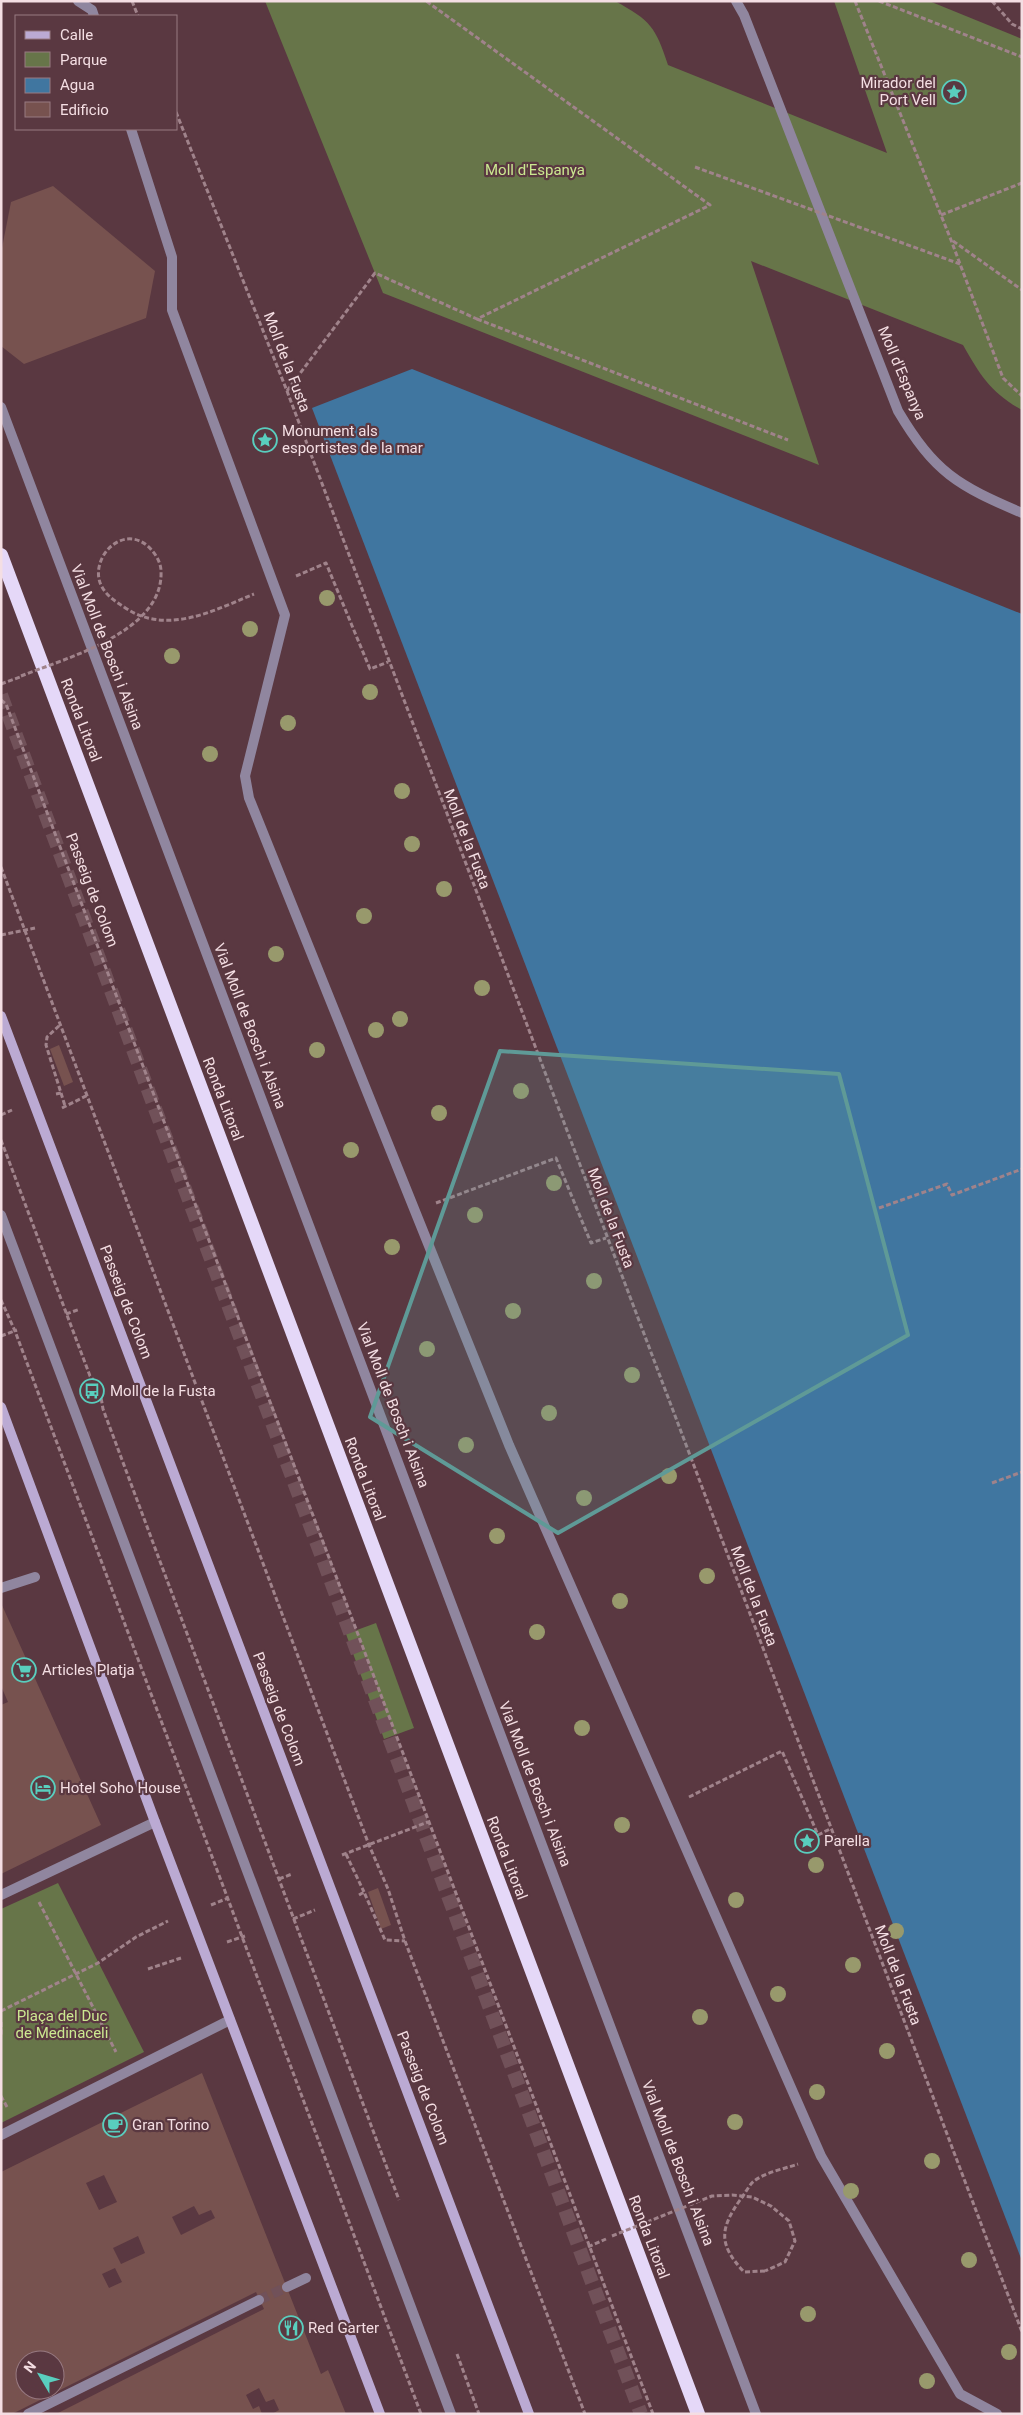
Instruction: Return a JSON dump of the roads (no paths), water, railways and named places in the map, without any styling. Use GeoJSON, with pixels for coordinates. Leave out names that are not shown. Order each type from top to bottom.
{"type":"FeatureCollection","features":[{"type":"Feature","properties":{"kind":"highway","name":"Ronda Litoral"},"geometry":{"type":"LineString","coordinates":[[1,555],[698,2414]]}},
{"type":"Feature","properties":{"kind":"main road","name":"Passeig de Colom"},"geometry":{"type":"LineString","coordinates":[[1,1016],[529,2414]]}},
{"type":"Feature","properties":{"kind":"main road"},"geometry":{"type":"LineString","coordinates":[[1,1407],[323,2269],[380,2414]]}},
{"type":"Feature","properties":{"kind":"street"},"geometry":{"type":"LineString","coordinates":[[78,1],[92,10],[94,15]]}},
{"type":"Feature","properties":{"kind":"street","name":"Moll d'Espanya"},"geometry":{"type":"LineString","coordinates":[[736,1],[744,15],[898,411],[924,452],[939,467],[978,494],[1022,512]]}},
{"type":"Feature","properties":{"kind":"street"},"geometry":{"type":"LineString","coordinates":[[131,130],[172,257],[172,310],[285,615],[244,776],[248,798],[509,1444],[821,2156],[960,2394],[997,2414]]}},
{"type":"Feature","properties":{"kind":"street","name":"Vial Moll de Bosch i Alsina"},"geometry":{"type":"LineString","coordinates":[[1,407],[756,2414]]}},
{"type":"Feature","properties":{"kind":"street"},"geometry":{"type":"LineString","coordinates":[[1,1215],[451,2414]]}},
{"type":"Feature","properties":{"kind":"street"},"geometry":{"type":"LineString","coordinates":[[1,1588],[34,1577]]}},
{"type":"Feature","properties":{"kind":"street"},"geometry":{"type":"LineString","coordinates":[[1,1895],[155,1822]]}},
{"type":"Feature","properties":{"kind":"street"},"geometry":{"type":"LineString","coordinates":[[1,2135],[230,2020]]}},
{"type":"Feature","properties":{"kind":"street"},"geometry":{"type":"LineString","coordinates":[[287,2287],[306,2278]]}},
{"type":"Feature","properties":{"kind":"street"},"geometry":{"type":"LineString","coordinates":[[28,2414],[259,2300]]}},
{"type":"Feature","properties":{"kind":"water"},"geometry":{"type":"Polygon","coordinates":[[[412,369],[1022,614],[1022,2261],[312,408],[412,369]]]}},
{"type":"Feature","properties":{"kind":"tunnel"},"geometry":{"type":"LineString","coordinates":[[1,695],[641,2414]]}},
{"type":"Feature","properties":{"kind":"tunnel"},"geometry":{"type":"LineString","coordinates":[[259,2300],[287,2287]]}},
{"type":"Feature","properties":{"kind":"place","name":"Mirador del Port Vell"},"geometry":{"type":"Point","coordinates":[954,92]}},
{"type":"Feature","properties":{"kind":"place","name":"Monument als esportistes de la mar"},"geometry":{"type":"Point","coordinates":[265,440]}},
{"type":"Feature","properties":{"kind":"place","name":"Moll de la Fusta"},"geometry":{"type":"Point","coordinates":[92,1391]}},
{"type":"Feature","properties":{"kind":"place","name":"Articles Platja"},"geometry":{"type":"Point","coordinates":[24,1670]}},
{"type":"Feature","properties":{"kind":"place","name":"Hotel Soho House"},"geometry":{"type":"Point","coordinates":[43,1788]}},
{"type":"Feature","properties":{"kind":"place","name":"Parella"},"geometry":{"type":"Point","coordinates":[807,1841]}},
{"type":"Feature","properties":{"kind":"place","name":"Gran Torino"},"geometry":{"type":"Point","coordinates":[115,2125]}},
{"type":"Feature","properties":{"kind":"place","name":"Red Garter"},"geometry":{"type":"Point","coordinates":[291,2328]}},
{"type":"Feature","properties":{"kind":"park label","name":"Plaça del Duc de Medinaceli"},"geometry":{"type":"Point","coordinates":[62,2024]}}]}
